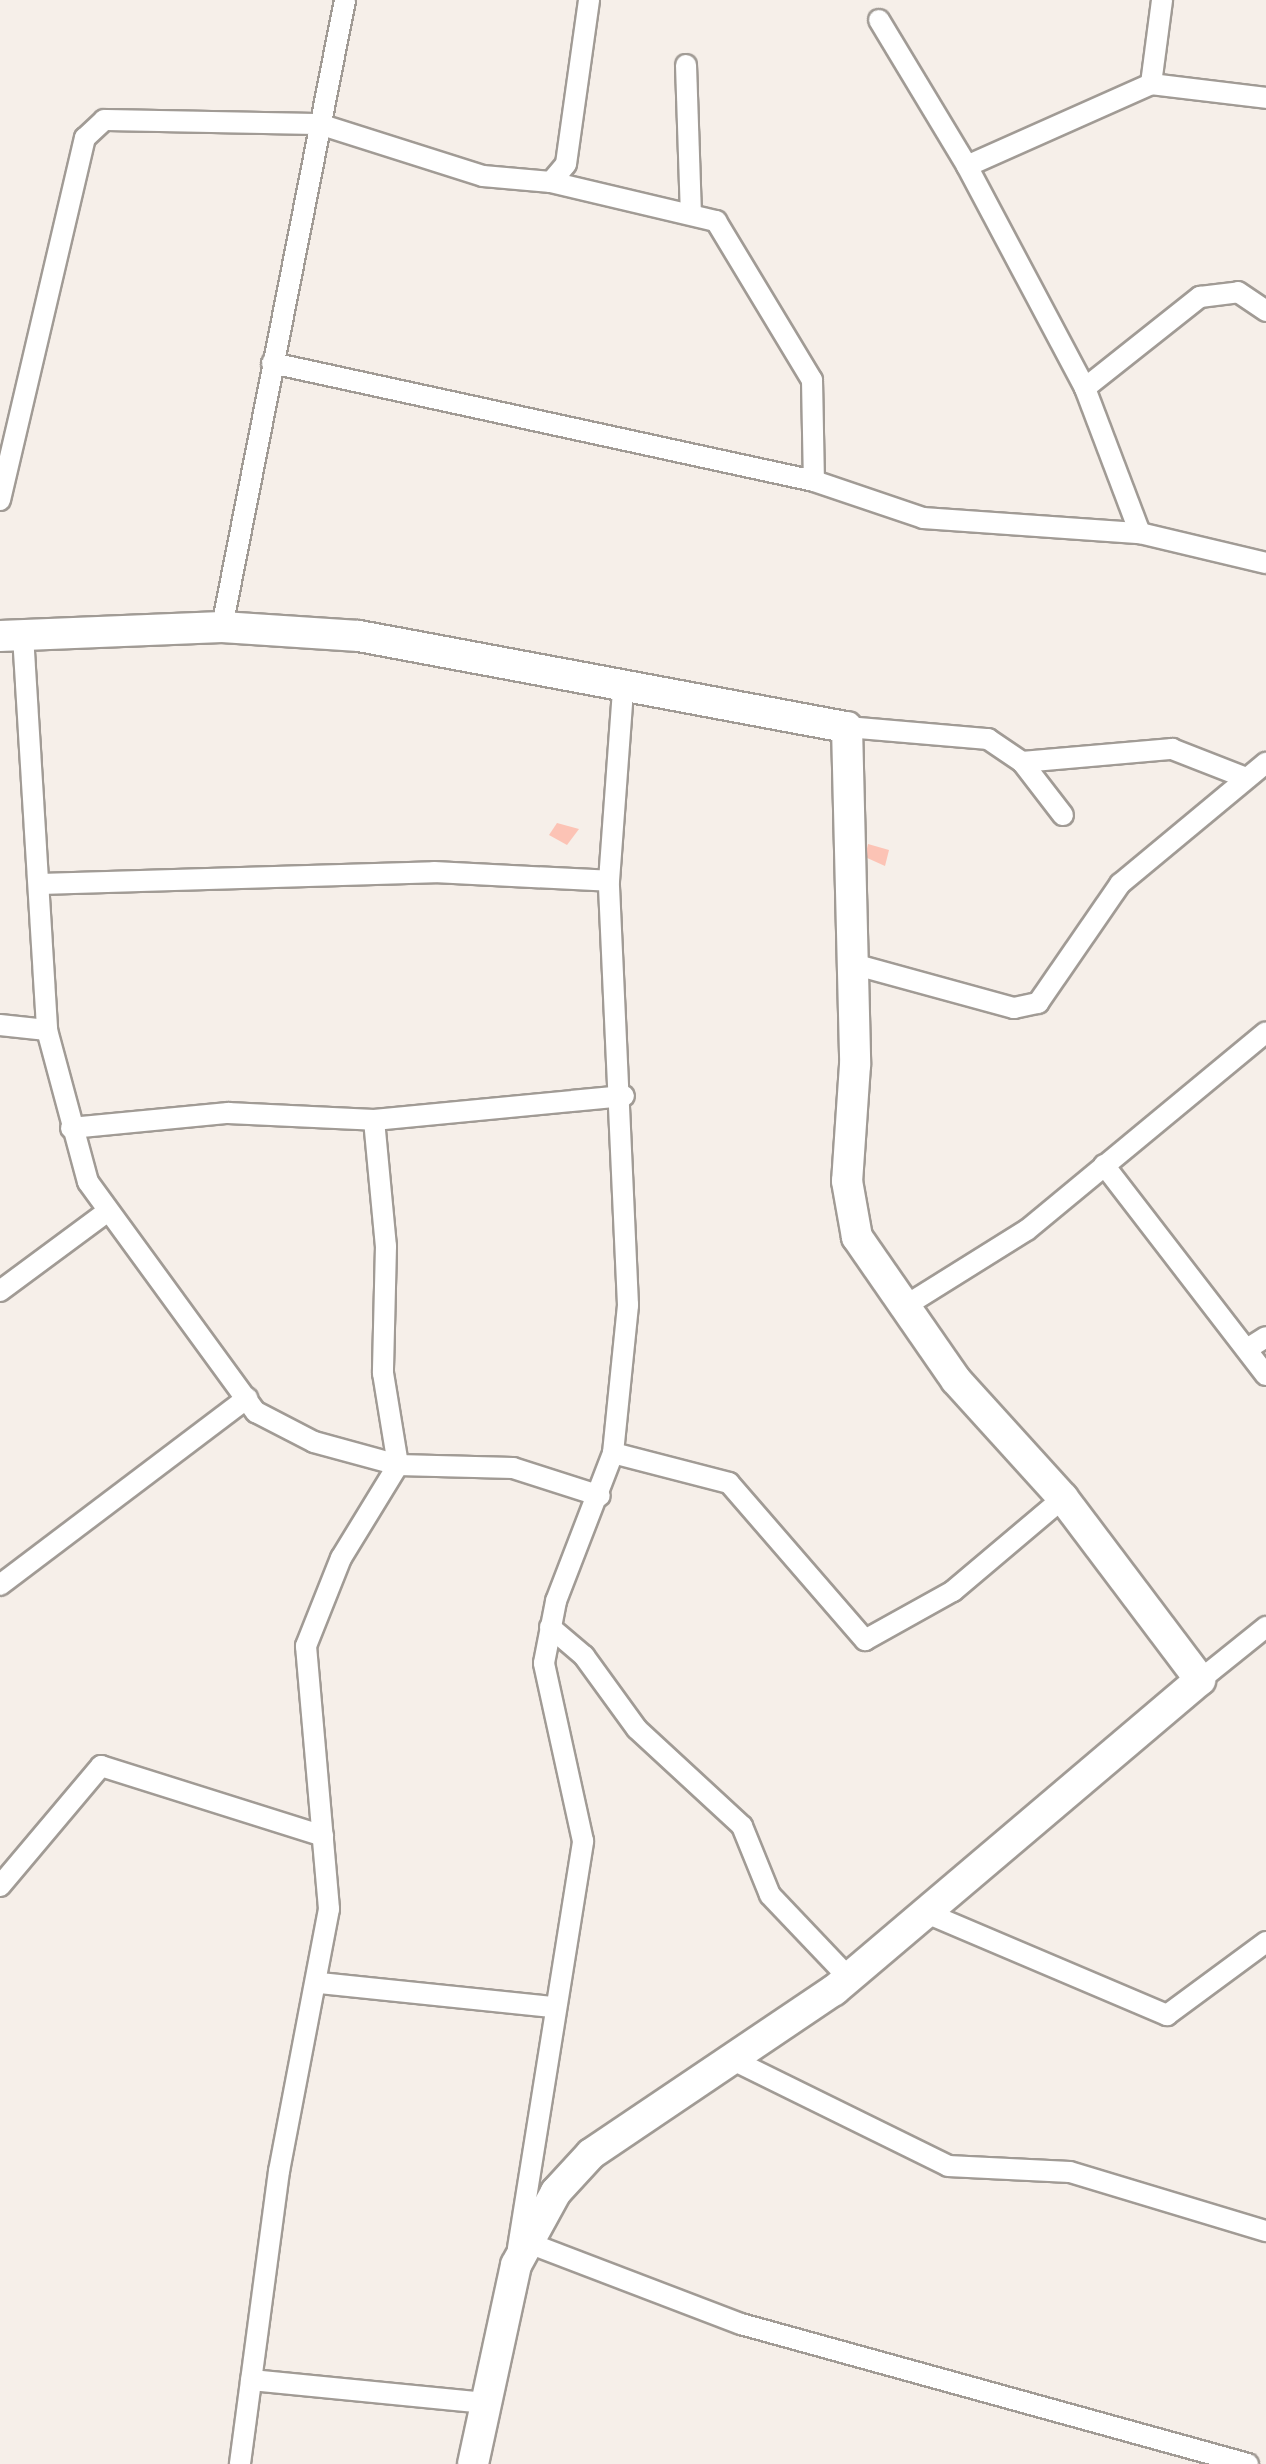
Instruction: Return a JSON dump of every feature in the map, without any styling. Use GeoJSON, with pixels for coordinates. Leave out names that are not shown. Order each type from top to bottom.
{"type":"FeatureCollection","features":[{"type":"Feature","properties":{"kind":"street"},"geometry":{"type":"LineString","coordinates":[[222,627],[345,0]]}},
{"type":"Feature","properties":{"kind":"street"},"geometry":{"type":"LineString","coordinates":[[551,182],[566,164],[590,0]]}},
{"type":"Feature","properties":{"kind":"street"},"geometry":{"type":"LineString","coordinates":[[1150,84],[1162,0]]}},
{"type":"Feature","properties":{"kind":"street"},"geometry":{"type":"LineString","coordinates":[[879,20],[967,166],[1086,388],[1140,533]]}},
{"type":"Feature","properties":{"kind":"street"},"geometry":{"type":"LineString","coordinates":[[686,66],[691,212]]}},
{"type":"Feature","properties":{"kind":"street"},"geometry":{"type":"LineString","coordinates":[[967,166],[1150,84],[1266,98]]}},
{"type":"Feature","properties":{"kind":"street"},"geometry":{"type":"LineString","coordinates":[[0,500],[92,126],[319,124],[482,176],[551,182],[691,212],[728,236],[812,380],[814,481]]}},
{"type":"Feature","properties":{"kind":"street"},"geometry":{"type":"LineString","coordinates":[[1086,388],[1200,297],[1238,292],[1266,312]]}},
{"type":"Feature","properties":{"kind":"street"},"geometry":{"type":"LineString","coordinates":[[272,364],[814,481],[923,518],[1140,533],[1266,563]]}},
{"type":"Feature","properties":{"kind":"street"},"geometry":{"type":"LineString","coordinates":[[600,1496],[514,1468],[398,1465],[279,1428],[247,1398],[104,1214],[71,1128],[47,1030],[40,884],[12,636],[222,627],[437,645],[623,691],[847,727],[951,730],[1022,762],[1063,815]]}},
{"type":"Feature","properties":{"kind":"street"},"geometry":{"type":"LineString","coordinates":[[472,2464],[521,2254],[552,2007],[583,1841],[545,1692],[550,1627],[613,1453],[628,1305],[624,1096],[610,881],[623,691]]}},
{"type":"Feature","properties":{"kind":"street"},"geometry":{"type":"LineString","coordinates":[[847,727],[853,964],[850,1217],[902,1308],[1063,1498],[1200,1680]]}},
{"type":"Feature","properties":{"kind":"street"},"geometry":{"type":"LineString","coordinates":[[1022,762],[1172,749],[1244,777]]}},
{"type":"Feature","properties":{"kind":"street"},"geometry":{"type":"LineString","coordinates":[[853,964],[1014,1008],[1038,1003],[1120,884],[1244,777],[1266,763]]}},
{"type":"Feature","properties":{"kind":"street"},"geometry":{"type":"LineString","coordinates":[[40,884],[434,872],[610,881]]}},
{"type":"Feature","properties":{"kind":"street"},"geometry":{"type":"LineString","coordinates":[[0,1025],[47,1030]]}},
{"type":"Feature","properties":{"kind":"street"},"geometry":{"type":"LineString","coordinates":[[902,1308],[980,1264],[1266,1032]]}},
{"type":"Feature","properties":{"kind":"street"},"geometry":{"type":"LineString","coordinates":[[71,1128],[228,1113],[374,1120],[624,1096]]}},
{"type":"Feature","properties":{"kind":"street"},"geometry":{"type":"LineString","coordinates":[[240,2464],[294,2084],[320,1982],[329,1909],[306,1646],[318,1601],[398,1465],[382,1373],[386,1246],[374,1120]]}},
{"type":"Feature","properties":{"kind":"street"},"geometry":{"type":"LineString","coordinates":[[1104,1165],[1266,1374]]}},
{"type":"Feature","properties":{"kind":"street"},"geometry":{"type":"LineString","coordinates":[[0,1291],[104,1214]]}},
{"type":"Feature","properties":{"kind":"street"},"geometry":{"type":"LineString","coordinates":[[1247,1349],[1266,1337]]}},
{"type":"Feature","properties":{"kind":"street"},"geometry":{"type":"LineString","coordinates":[[0,1585],[247,1398]]}},
{"type":"Feature","properties":{"kind":"street"},"geometry":{"type":"LineString","coordinates":[[613,1453],[729,1483],[866,1640],[953,1590],[1063,1498]]}},
{"type":"Feature","properties":{"kind":"street"},"geometry":{"type":"LineString","coordinates":[[550,1627],[584,1656],[637,1728],[742,1826],[770,1895],[849,1978]]}},
{"type":"Feature","properties":{"kind":"street"},"geometry":{"type":"LineString","coordinates":[[521,2254],[591,2154],[735,2061],[849,1978],[1266,1627]]}},
{"type":"Feature","properties":{"kind":"street"},"geometry":{"type":"LineString","coordinates":[[0,1886],[100,1766],[323,1836]]}},
{"type":"Feature","properties":{"kind":"street"},"geometry":{"type":"LineString","coordinates":[[929,1914],[1167,2015],[1266,1942]]}},
{"type":"Feature","properties":{"kind":"street"},"geometry":{"type":"LineString","coordinates":[[320,1982],[552,2007]]}},
{"type":"Feature","properties":{"kind":"street"},"geometry":{"type":"LineString","coordinates":[[735,2061],[948,2166],[1070,2172],[1266,2231]]}},
{"type":"Feature","properties":{"kind":"street"},"geometry":{"type":"LineString","coordinates":[[521,2254],[814,2347],[1248,2464]]}},
{"type":"Feature","properties":{"kind":"street"},"geometry":{"type":"LineString","coordinates":[[251,2380],[486,2403]]}},
{"type":"Feature","properties":{"kind":"building"},"geometry":{"type":"Polygon","coordinates":[[[557,823],[579,829],[567,845],[549,835],[557,823]]]}},
{"type":"Feature","properties":{"kind":"building"},"geometry":{"type":"Polygon","coordinates":[[[868,844],[889,850],[885,866],[865,857],[868,844]]]}}]}
